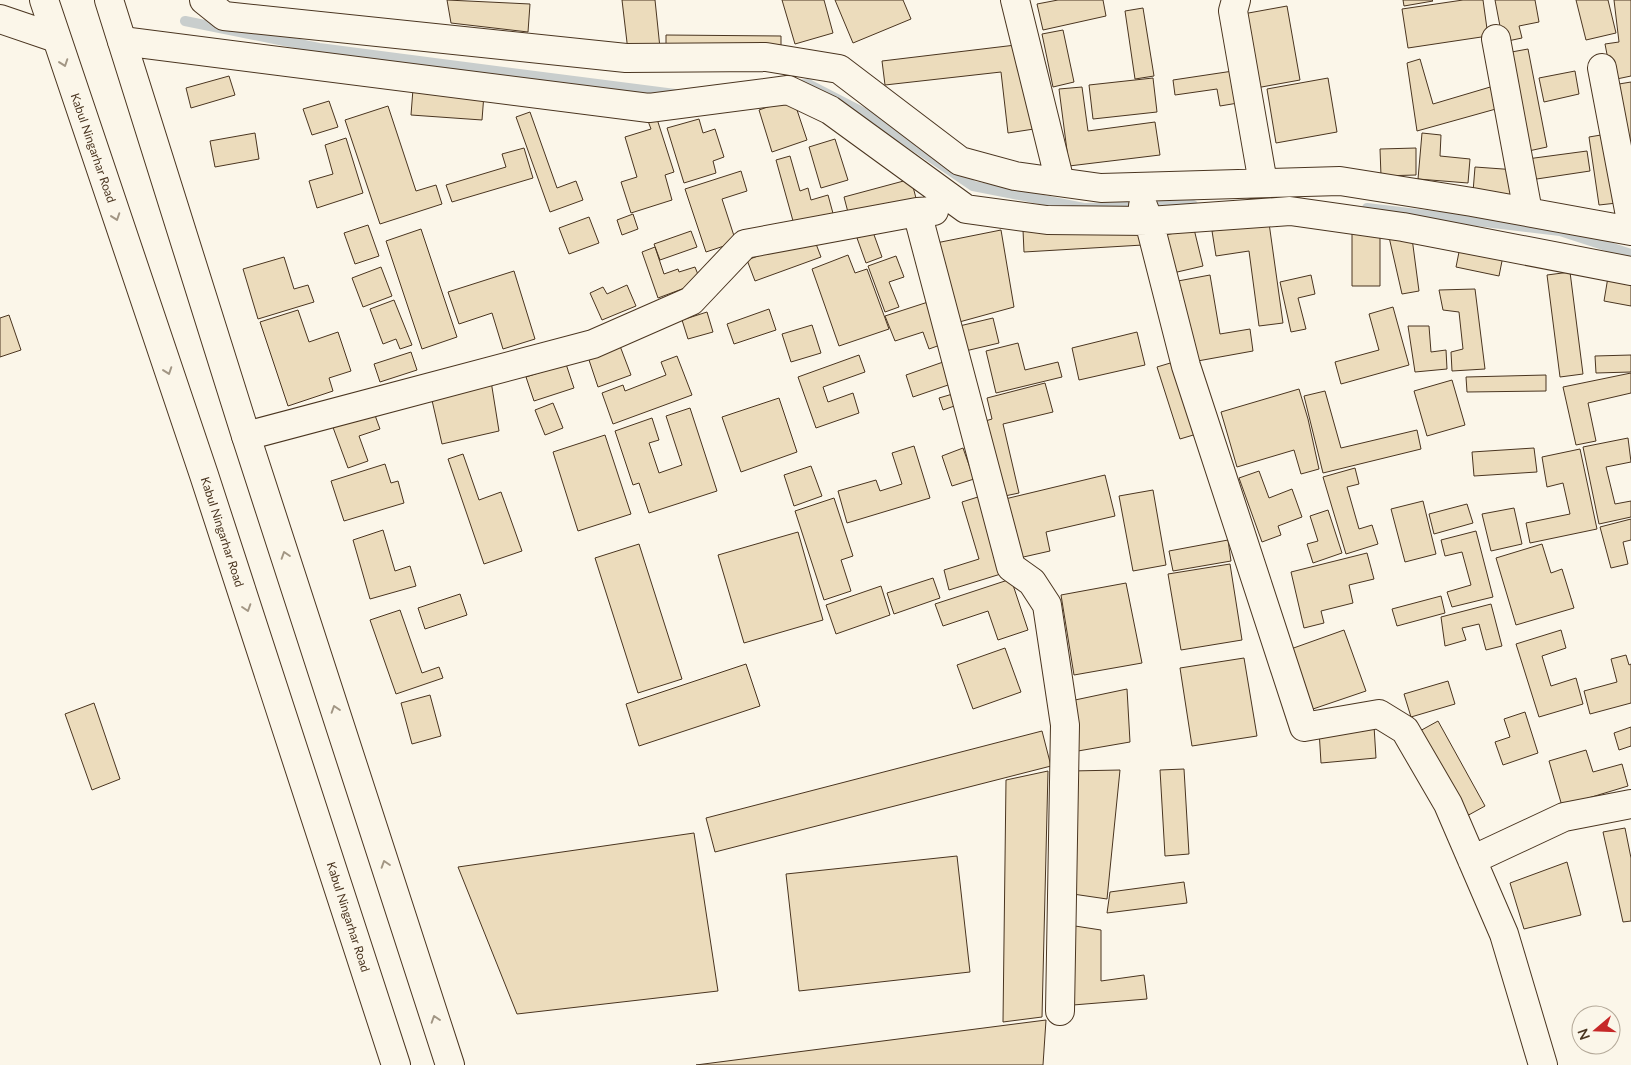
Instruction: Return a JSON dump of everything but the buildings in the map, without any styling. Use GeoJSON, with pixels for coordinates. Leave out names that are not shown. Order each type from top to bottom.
{"type":"FeatureCollection","features":[{"type":"Feature","properties":{"kind":"main road","name":"Kabul Ningarhar Road"},"geometry":{"type":"LineString","coordinates":[[44,0],[204,475],[396,1065]]}},
{"type":"Feature","properties":{"kind":"main road"},"geometry":{"type":"LineString","coordinates":[[109,0],[246,436],[450,1065]]}},
{"type":"Feature","properties":{"kind":"main road"},"geometry":{"type":"LineString","coordinates":[[204,0],[224,16],[626,58],[766,57],[839,68],[960,161],[1015,176],[1102,188],[1143,203],[1290,211],[1403,227],[1631,271]]}},
{"type":"Feature","properties":{"kind":"main road"},"geometry":{"type":"LineString","coordinates":[[1015,0],[1060,182]]}},
{"type":"Feature","properties":{"kind":"main road"},"geometry":{"type":"LineString","coordinates":[[1236,0],[1233,11],[1263,183]]}},
{"type":"Feature","properties":{"kind":"main road"},"geometry":{"type":"LineString","coordinates":[[0,19],[56,38]]}},
{"type":"Feature","properties":{"kind":"main road"},"geometry":{"type":"LineString","coordinates":[[1496,40],[1522,211],[1523,250]]}},
{"type":"Feature","properties":{"kind":"main road"},"geometry":{"type":"LineString","coordinates":[[122,41],[649,108],[788,90],[830,110],[966,209]]}},
{"type":"Feature","properties":{"kind":"main road"},"geometry":{"type":"LineString","coordinates":[[1602,68],[1631,221]]}},
{"type":"Feature","properties":{"kind":"main road"},"geometry":{"type":"LineString","coordinates":[[246,436],[593,344],[691,300],[745,244],[917,212],[966,209],[1047,220],[1263,183],[1340,181],[1631,231]]}},
{"type":"Feature","properties":{"kind":"main road"},"geometry":{"type":"LineString","coordinates":[[1143,203],[1186,366],[1304,727],[1379,714],[1405,730],[1448,804],[1504,934],[1543,1065]]}},
{"type":"Feature","properties":{"kind":"main road"},"geometry":{"type":"LineString","coordinates":[[917,212],[1011,567],[1032,582],[1047,605],[1065,725],[1060,1011]]}},
{"type":"Feature","properties":{"kind":"main road"},"geometry":{"type":"LineString","coordinates":[[1598,225],[1599,265]]}},
{"type":"Feature","properties":{"kind":"main road"},"geometry":{"type":"LineString","coordinates":[[1472,860],[1564,817],[1631,804]]}},
{"type":"Feature","properties":{"kind":"waterway"},"geometry":{"type":"LineString","coordinates":[[185,21],[319,48],[675,94]]}},
{"type":"Feature","properties":{"kind":"waterway"},"geometry":{"type":"LineString","coordinates":[[794,85],[808,84],[870,116],[973,186],[1084,208],[1193,205]]}},
{"type":"Feature","properties":{"kind":"waterway"},"geometry":{"type":"LineString","coordinates":[[1367,208],[1560,231],[1631,254]]}}]}
